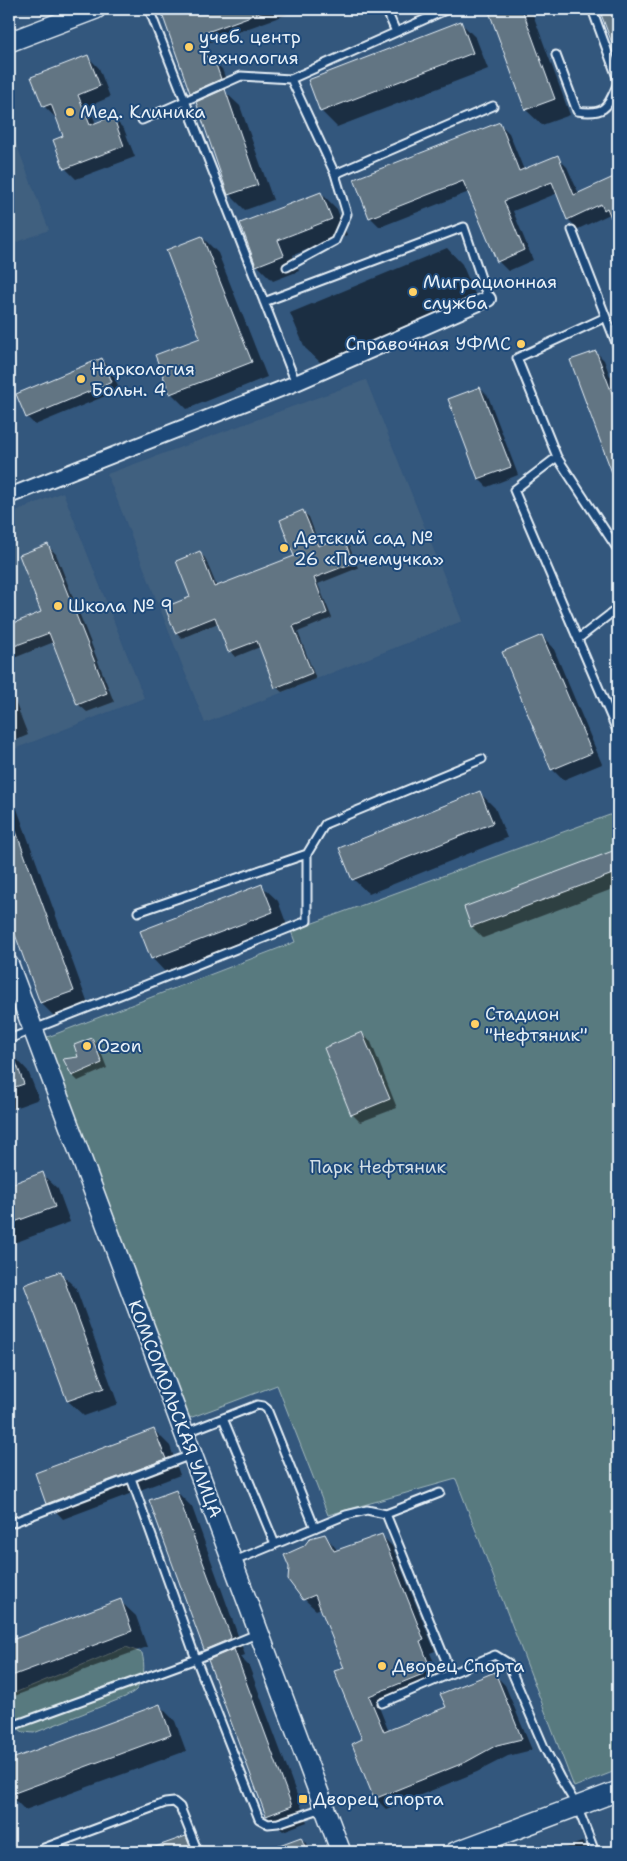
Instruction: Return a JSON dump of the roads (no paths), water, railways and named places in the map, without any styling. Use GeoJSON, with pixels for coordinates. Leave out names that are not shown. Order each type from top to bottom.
{"type":"FeatureCollection","features":[{"type":"Feature","properties":{"kind":"street"},"geometry":{"type":"LineString","coordinates":[[9,42],[96,9]]}},
{"type":"Feature","properties":{"kind":"street"},"geometry":{"type":"LineString","coordinates":[[9,496],[296,384],[488,299]]}},
{"type":"Feature","properties":{"kind":"street","name":"КОМСОМОЛЬСКАЯ УЛИЦА"},"geometry":{"type":"LineString","coordinates":[[9,965],[341,1852]]}},
{"type":"Feature","properties":{"kind":"street"},"geometry":{"type":"LineString","coordinates":[[455,1852],[618,1791]]}},
{"type":"Feature","properties":{"kind":"lane"},"geometry":{"type":"LineString","coordinates":[[149,9],[296,384]]}},
{"type":"Feature","properties":{"kind":"lane"},"geometry":{"type":"LineString","coordinates":[[386,9],[396,32]]}},
{"type":"Feature","properties":{"kind":"lane"},"geometry":{"type":"LineString","coordinates":[[142,120],[241,76],[291,79],[448,9]]}},
{"type":"Feature","properties":{"kind":"lane"},"geometry":{"type":"LineString","coordinates":[[556,55],[577,111],[593,113],[600,111],[610,103],[618,81],[592,9]]}},
{"type":"Feature","properties":{"kind":"lane"},"geometry":{"type":"LineString","coordinates":[[287,267],[335,241],[347,214],[335,174],[291,79]]}},
{"type":"Feature","properties":{"kind":"lane"},"geometry":{"type":"LineString","coordinates":[[335,174],[493,106]]}},
{"type":"Feature","properties":{"kind":"lane"},"geometry":{"type":"LineString","coordinates":[[264,302],[464,227],[488,299]]}},
{"type":"Feature","properties":{"kind":"lane"},"geometry":{"type":"LineString","coordinates":[[572,230],[618,348]]}},
{"type":"Feature","properties":{"kind":"lane"},"geometry":{"type":"LineString","coordinates":[[606,317],[517,358],[557,457],[618,550]]}},
{"type":"Feature","properties":{"kind":"lane"},"geometry":{"type":"LineString","coordinates":[[557,457],[514,490],[618,733]]}},
{"type":"Feature","properties":{"kind":"lane"},"geometry":{"type":"LineString","coordinates":[[578,639],[618,608]]}},
{"type":"Feature","properties":{"kind":"lane"},"geometry":{"type":"LineString","coordinates":[[9,1039],[307,921],[307,854],[325,824],[482,759]]}},
{"type":"Feature","properties":{"kind":"lane"},"geometry":{"type":"LineString","coordinates":[[138,912],[307,854]]}},
{"type":"Feature","properties":{"kind":"lane"},"geometry":{"type":"LineString","coordinates":[[184,1434],[257,1405],[263,1406],[267,1410],[315,1528]]}},
{"type":"Feature","properties":{"kind":"lane"},"geometry":{"type":"LineString","coordinates":[[223,1418],[276,1544]]}},
{"type":"Feature","properties":{"kind":"lane"},"geometry":{"type":"LineString","coordinates":[[9,1524],[192,1455]]}},
{"type":"Feature","properties":{"kind":"lane"},"geometry":{"type":"LineString","coordinates":[[131,1478],[196,1658],[259,1819],[268,1824],[278,1823],[324,1807]]}},
{"type":"Feature","properties":{"kind":"lane"},"geometry":{"type":"LineString","coordinates":[[232,1562],[346,1515],[367,1510],[386,1514],[440,1493]]}},
{"type":"Feature","properties":{"kind":"lane"},"geometry":{"type":"LineString","coordinates":[[386,1514],[452,1674]]}},
{"type":"Feature","properties":{"kind":"lane"},"geometry":{"type":"LineString","coordinates":[[9,1727],[259,1633]]}},
{"type":"Feature","properties":{"kind":"lane"},"geometry":{"type":"LineString","coordinates":[[382,1703],[495,1655],[502,1657],[508,1663],[544,1747],[577,1806],[595,1852]]}},
{"type":"Feature","properties":{"kind":"lane"},"geometry":{"type":"LineString","coordinates":[[40,1852],[44,1848],[165,1803],[174,1802],[180,1807],[198,1852]]}},
{"type":"Feature","properties":{"kind":"place","name":"учеб. центр Технология"},"geometry":{"type":"Point","coordinates":[189,47]}},
{"type":"Feature","properties":{"kind":"place","name":"Мед. Клиника"},"geometry":{"type":"Point","coordinates":[70,112]}},
{"type":"Feature","properties":{"kind":"place","name":"Миграционная служба"},"geometry":{"type":"Point","coordinates":[413,292]}},
{"type":"Feature","properties":{"kind":"place","name":"Справочная УФМС"},"geometry":{"type":"Point","coordinates":[521,344]}},
{"type":"Feature","properties":{"kind":"place","name":"Наркология Больн. 4"},"geometry":{"type":"Point","coordinates":[81,379]}},
{"type":"Feature","properties":{"kind":"place","name":"Детский сад № 26 «Почемучка»"},"geometry":{"type":"Point","coordinates":[284,548]}},
{"type":"Feature","properties":{"kind":"place","name":"Школа № 9"},"geometry":{"type":"Point","coordinates":[58,606]}},
{"type":"Feature","properties":{"kind":"place","name":"Стадион \"Нефтяник\""},"geometry":{"type":"Point","coordinates":[475,1024]}},
{"type":"Feature","properties":{"kind":"place","name":"Ozon"},"geometry":{"type":"Point","coordinates":[87,1046]}},
{"type":"Feature","properties":{"kind":"place","name":"Дворец Спорта"},"geometry":{"type":"Point","coordinates":[382,1666]}},
{"type":"Feature","properties":{"kind":"place","name":"Дворец спорта"},"geometry":{"type":"Point","coordinates":[303,1799]}},
{"type":"Feature","properties":{"kind":"park label","name":"Парк Нефтяник"},"geometry":{"type":"Point","coordinates":[378,1167]}}]}
